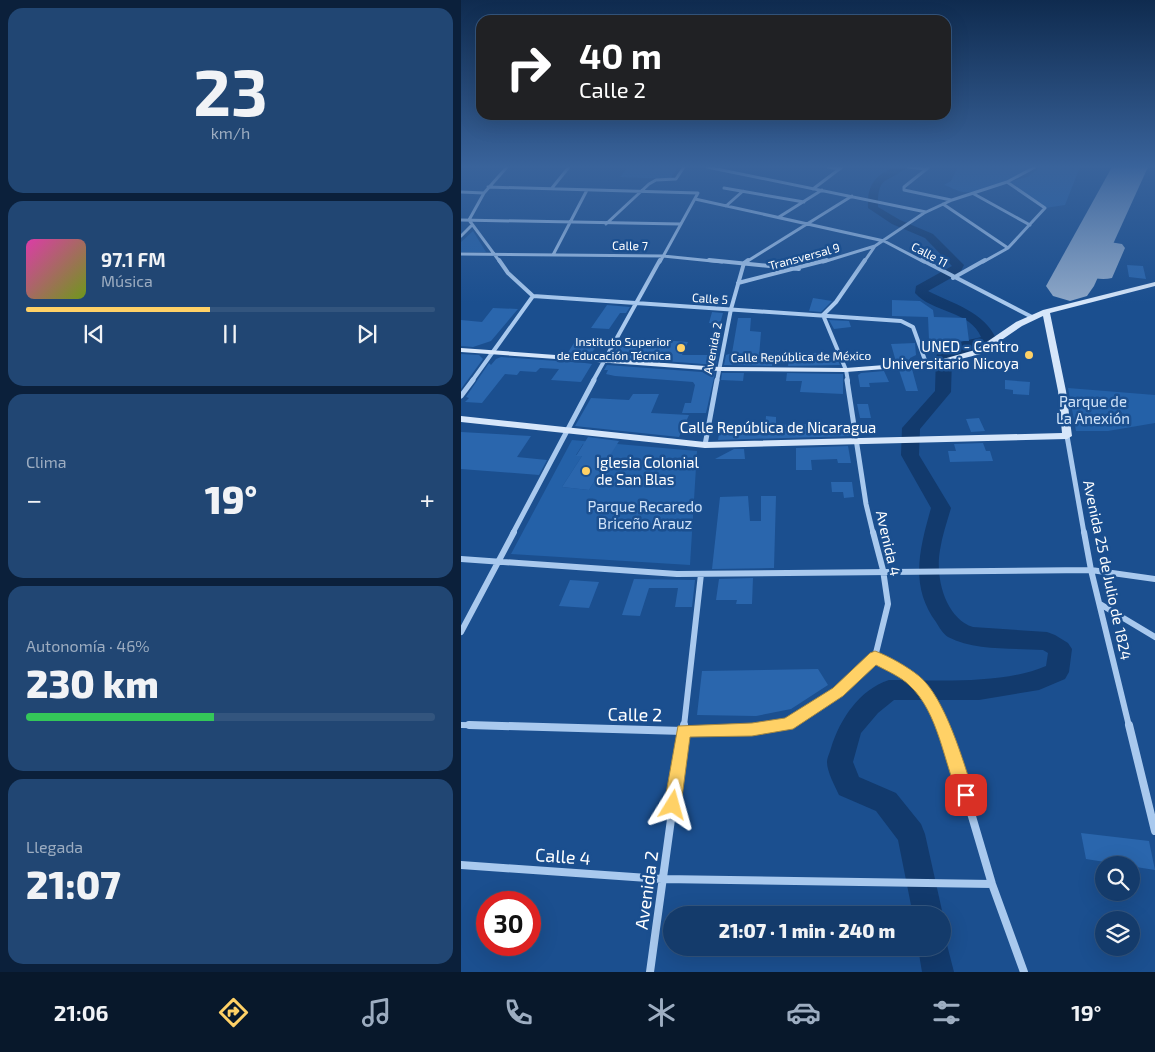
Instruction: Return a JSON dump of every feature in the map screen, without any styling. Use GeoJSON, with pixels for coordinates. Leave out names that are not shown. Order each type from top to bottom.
{"type":"FeatureCollection","features":[{"type":"Feature","properties":{"kind":"main road","name":"Calle República de México"},"geometry":{"type":"LineString","coordinates":[[461,350],[719,369],[846,370],[926,363],[951,360],[978,352],[1032,317],[1155,284]]}},
{"type":"Feature","properties":{"kind":"main road","name":"Avenida 25 de Julio de 1824"},"geometry":{"type":"LineString","coordinates":[[1047,312],[1062,391],[1067,436]]}},
{"type":"Feature","properties":{"kind":"main road","name":"Calle República de Nicaragua"},"geometry":{"type":"LineString","coordinates":[[461,419],[568,432],[705,445],[855,443],[1067,436]]}},
{"type":"Feature","properties":{"kind":"street"},"geometry":{"type":"LineString","coordinates":[[469,220],[473,212]]}},
{"type":"Feature","properties":{"kind":"street"},"geometry":{"type":"LineString","coordinates":[[553,255],[576,212]]}},
{"type":"Feature","properties":{"kind":"street"},"geometry":{"type":"LineString","coordinates":[[605,224],[618,212]]}},
{"type":"Feature","properties":{"kind":"street"},"geometry":{"type":"LineString","coordinates":[[461,632],[604,361],[687,212]]}},
{"type":"Feature","properties":{"kind":"street","name":"Calle 11"},"geometry":{"type":"LineString","coordinates":[[757,212],[884,241],[1032,317]]}},
{"type":"Feature","properties":{"kind":"street"},"geometry":{"type":"LineString","coordinates":[[779,217],[786,212]]}},
{"type":"Feature","properties":{"kind":"street"},"geometry":{"type":"LineString","coordinates":[[744,263],[826,212]]}},
{"type":"Feature","properties":{"kind":"street"},"geometry":{"type":"LineString","coordinates":[[823,315],[836,302],[875,246],[925,212]]}},
{"type":"Feature","properties":{"kind":"street"},"geometry":{"type":"LineString","coordinates":[[956,212],[1009,248]]}},
{"type":"Feature","properties":{"kind":"street"},"geometry":{"type":"LineString","coordinates":[[1007,212],[1030,225]]}},
{"type":"Feature","properties":{"kind":"street"},"geometry":{"type":"LineString","coordinates":[[952,277],[1009,248],[1041,212]]}},
{"type":"Feature","properties":{"kind":"street"},"geometry":{"type":"LineString","coordinates":[[461,220],[680,224]]}},
{"type":"Feature","properties":{"kind":"street"},"geometry":{"type":"LineString","coordinates":[[461,396],[533,296],[508,273],[469,220]]}},
{"type":"Feature","properties":{"kind":"street"},"geometry":{"type":"LineString","coordinates":[[461,236],[472,226]]}},
{"type":"Feature","properties":{"kind":"street","name":"Transversal 9"},"geometry":{"type":"LineString","coordinates":[[737,283],[799,269],[875,246]]}},
{"type":"Feature","properties":{"kind":"street","name":"Calle 7"},"geometry":{"type":"LineString","coordinates":[[461,254],[663,256],[799,269]]}},
{"type":"Feature","properties":{"kind":"street","name":"Avenida 2"},"geometry":{"type":"LineString","coordinates":[[705,445],[731,309],[744,263]]}},
{"type":"Feature","properties":{"kind":"street","name":"Calle 5"},"geometry":{"type":"LineString","coordinates":[[533,296],[901,321],[913,327],[926,363]]}},
{"type":"Feature","properties":{"kind":"street","name":"Avenida 4"},"geometry":{"type":"LineString","coordinates":[[823,315],[846,370],[855,443],[883,570],[887,604],[875,657]]}},
{"type":"Feature","properties":{"kind":"street","name":"Avenida 25 de Julio de 1824"},"geometry":{"type":"LineString","coordinates":[[1067,436],[1091,570],[1155,831]]}},
{"type":"Feature","properties":{"kind":"street"},"geometry":{"type":"LineString","coordinates":[[461,559],[701,574],[883,570],[1091,570],[1155,579]]}},
{"type":"Feature","properties":{"kind":"street","name":"Avenida 2"},"geometry":{"type":"LineString","coordinates":[[650,972],[683,731],[701,574]]}},
{"type":"Feature","properties":{"kind":"street"},"geometry":{"type":"LineString","coordinates":[[1100,604],[1155,636]]}},
{"type":"Feature","properties":{"kind":"street"},"geometry":{"type":"LineString","coordinates":[[875,657],[915,680],[932,704],[955,759],[992,884],[1024,972]]}},
{"type":"Feature","properties":{"kind":"street","name":"Calle 2"},"geometry":{"type":"LineString","coordinates":[[461,725],[683,731],[752,730],[788,725],[838,692],[875,657]]}},
{"type":"Feature","properties":{"kind":"street","name":"Calle 4"},"geometry":{"type":"LineString","coordinates":[[461,865],[662,879],[992,884]]}},
{"type":"Feature","properties":{"kind":"green space"},"geometry":{"type":"Polygon","coordinates":[[[473,231],[486,252],[461,252],[461,242],[473,231]]]}},
{"type":"Feature","properties":{"kind":"green space","name":"Parque de La Anexión"},"geometry":{"type":"Polygon","coordinates":[[[1068,388],[1155,395],[1155,423],[1108,431],[1076,431],[1068,388]]]}},
{"type":"Feature","properties":{"kind":"green space","name":"Parque Recaredo Briceño Arauz"},"geometry":{"type":"Polygon","coordinates":[[[572,440],[697,451],[690,565],[511,554],[572,440]],[[583,444],[576,455],[582,456],[562,487],[589,490],[614,448],[583,444]]]}},
{"type":"Feature","properties":{"kind":"building"},"geometry":{"type":"Polygon","coordinates":[[[1127,265],[1143,266],[1146,279],[1129,277],[1127,265]]]}},
{"type":"Feature","properties":{"kind":"building"},"geometry":{"type":"Polygon","coordinates":[[[813,298],[832,301],[821,312],[809,311],[813,298]]]}},
{"type":"Feature","properties":{"kind":"building"},"geometry":{"type":"Polygon","coordinates":[[[892,300],[920,301],[933,310],[934,317],[966,318],[969,341],[929,340],[928,317],[892,316],[892,300]]]}},
{"type":"Feature","properties":{"kind":"building"},"geometry":{"type":"Polygon","coordinates":[[[607,305],[630,307],[626,313],[620,313],[609,329],[591,328],[607,305]]]}},
{"type":"Feature","properties":{"kind":"building"},"geometry":{"type":"Polygon","coordinates":[[[493,308],[518,309],[491,341],[473,347],[461,346],[461,320],[482,322],[493,308]]]}},
{"type":"Feature","properties":{"kind":"building"},"geometry":{"type":"Polygon","coordinates":[[[712,312],[723,313],[720,324],[709,323],[712,312]]]}},
{"type":"Feature","properties":{"kind":"building"},"geometry":{"type":"Polygon","coordinates":[[[738,318],[751,318],[750,331],[761,332],[759,357],[773,357],[772,366],[724,365],[726,355],[732,353],[738,318]]]}},
{"type":"Feature","properties":{"kind":"building"},"geometry":{"type":"Polygon","coordinates":[[[829,320],[849,321],[851,327],[834,329],[829,320]]]}},
{"type":"Feature","properties":{"kind":"building"},"geometry":{"type":"Polygon","coordinates":[[[651,339],[688,342],[682,355],[718,355],[716,365],[611,357],[618,346],[630,347],[633,341],[650,342],[651,339]]]}},
{"type":"Feature","properties":{"kind":"building"},"geometry":{"type":"Polygon","coordinates":[[[574,343],[588,344],[586,347],[595,348],[590,356],[567,354],[574,343]]]}},
{"type":"Feature","properties":{"kind":"building"},"geometry":{"type":"Polygon","coordinates":[[[915,343],[916,355],[910,358],[910,361],[896,362],[891,344],[915,343]]]}},
{"type":"Feature","properties":{"kind":"building"},"geometry":{"type":"Polygon","coordinates":[[[789,352],[835,354],[840,365],[788,366],[789,352]]]}},
{"type":"Feature","properties":{"kind":"building"},"geometry":{"type":"Polygon","coordinates":[[[461,354],[479,355],[483,359],[461,389],[461,354]]]}},
{"type":"Feature","properties":{"kind":"building"},"geometry":{"type":"Polygon","coordinates":[[[501,357],[592,364],[581,382],[551,380],[559,369],[540,368],[536,372],[520,371],[517,375],[505,374],[482,403],[465,402],[469,398],[466,397],[489,363],[491,365],[496,359],[501,357]]]}},
{"type":"Feature","properties":{"kind":"building"},"geometry":{"type":"Polygon","coordinates":[[[607,365],[715,373],[706,413],[682,413],[685,403],[691,403],[695,385],[693,382],[615,376],[606,374],[608,370],[604,370],[607,365]]]}},
{"type":"Feature","properties":{"kind":"building"},"geometry":{"type":"Polygon","coordinates":[[[912,369],[918,391],[906,391],[899,370],[912,369]]]}},
{"type":"Feature","properties":{"kind":"building"},"geometry":{"type":"Polygon","coordinates":[[[884,371],[889,382],[869,383],[870,387],[860,387],[858,375],[861,373],[884,371]]]}},
{"type":"Feature","properties":{"kind":"building"},"geometry":{"type":"Polygon","coordinates":[[[722,373],[744,373],[743,381],[721,380],[722,373]]]}},
{"type":"Feature","properties":{"kind":"building"},"geometry":{"type":"Polygon","coordinates":[[[787,373],[843,374],[843,394],[800,392],[802,381],[786,381],[787,373]]]}},
{"type":"Feature","properties":{"kind":"building"},"geometry":{"type":"Polygon","coordinates":[[[1005,380],[1030,382],[1029,395],[1013,394],[1013,390],[1005,389],[1005,380]]]}},
{"type":"Feature","properties":{"kind":"building"},"geometry":{"type":"Polygon","coordinates":[[[633,394],[659,394],[651,413],[689,415],[679,437],[575,426],[591,398],[629,400],[633,394]]]}},
{"type":"Feature","properties":{"kind":"building"},"geometry":{"type":"Polygon","coordinates":[[[857,404],[868,404],[871,418],[860,418],[857,404]]]}},
{"type":"Feature","properties":{"kind":"building"},"geometry":{"type":"Polygon","coordinates":[[[766,416],[776,417],[776,425],[849,423],[851,436],[718,440],[720,429],[765,429],[766,416]]]}},
{"type":"Feature","properties":{"kind":"building"},"geometry":{"type":"Polygon","coordinates":[[[979,418],[985,431],[971,432],[966,419],[979,418]]]}},
{"type":"Feature","properties":{"kind":"building"},"geometry":{"type":"Polygon","coordinates":[[[461,432],[531,436],[517,457],[547,460],[539,475],[461,469],[461,432]]]}},
{"type":"Feature","properties":{"kind":"building","name":"Iglesia Colonial de San Blas"},"geometry":{"type":"Polygon","coordinates":[[[588,437],[619,441],[589,490],[562,487],[582,456],[576,456],[588,437]]]}},
{"type":"Feature","properties":{"kind":"building"},"geometry":{"type":"Polygon","coordinates":[[[983,443],[986,451],[990,451],[993,461],[950,462],[948,451],[956,451],[954,444],[983,443]]]}},
{"type":"Feature","properties":{"kind":"building"},"geometry":{"type":"Polygon","coordinates":[[[848,446],[851,463],[838,463],[837,459],[811,460],[812,470],[796,470],[796,448],[848,446]]]}},
{"type":"Feature","properties":{"kind":"building"},"geometry":{"type":"Polygon","coordinates":[[[734,449],[744,449],[745,459],[715,459],[734,449]]]}},
{"type":"Feature","properties":{"kind":"building"},"geometry":{"type":"Polygon","coordinates":[[[831,482],[852,482],[854,497],[844,498],[843,492],[832,492],[831,482]]]}},
{"type":"Feature","properties":{"kind":"building"},"geometry":{"type":"Polygon","coordinates":[[[748,496],[750,521],[761,521],[761,496],[776,496],[774,568],[712,569],[720,497],[748,496]]]}},
{"type":"Feature","properties":{"kind":"building"},"geometry":{"type":"Polygon","coordinates":[[[753,578],[752,604],[736,604],[737,600],[716,600],[719,579],[753,578]]]}},
{"type":"Feature","properties":{"kind":"building"},"geometry":{"type":"Polygon","coordinates":[[[634,579],[695,580],[692,607],[675,607],[678,588],[649,588],[640,616],[622,615],[634,579]]]}},
{"type":"Feature","properties":{"kind":"building"},"geometry":{"type":"Polygon","coordinates":[[[570,580],[599,582],[589,608],[559,606],[570,580]]]}},
{"type":"Feature","properties":{"kind":"building"},"geometry":{"type":"Polygon","coordinates":[[[818,669],[828,685],[791,709],[756,716],[697,715],[702,671],[818,669]]]}},
{"type":"Feature","properties":{"kind":"building"},"geometry":{"type":"Polygon","coordinates":[[[1081,833],[1149,841],[1155,870],[1140,868],[1140,856],[1095,856],[1095,860],[1086,859],[1081,833]]]}},
{"type":"Feature","properties":{"kind":"waterway"},"geometry":{"type":"LineString","coordinates":[[880,212],[896,222],[929,236],[958,265],[956,270],[921,289],[922,293],[969,317],[985,329],[989,339],[960,348],[944,356],[943,392],[911,428],[910,455],[941,508],[929,552],[931,591],[939,610],[954,630],[973,636],[1047,641],[1060,649],[1057,672],[1039,680],[979,690],[889,690],[869,706],[850,728],[840,762],[849,786],[886,802],[911,834],[926,906]]}},
{"type":"Feature","properties":{"kind":"waterway"},"geometry":{"type":"LineString","coordinates":[[935,956],[938,972]]}},
{"type":"Feature","properties":{"kind":"taxiway"},"geometry":{"type":"LineString","coordinates":[[1078,269],[1105,274],[1116,248],[1091,244]]}},
{"type":"Feature","properties":{"kind":"runway"},"geometry":{"type":"LineString","coordinates":[[1070,286],[1107,212]]}},
{"type":"Feature","properties":{"kind":"place","name":"Instituto Superior de Educación Técnica"},"geometry":{"type":"Point","coordinates":[681,348]}},
{"type":"Feature","properties":{"kind":"place","name":"UNED - Centro Universitario Nicoya"},"geometry":{"type":"Point","coordinates":[1029,355]}},
{"type":"Feature","properties":{"kind":"place","name":"Iglesia Colonial de San Blas"},"geometry":{"type":"Point","coordinates":[586,471]}},
{"type":"Feature","properties":{"kind":"route"},"geometry":{"type":"LineString","coordinates":[[673,805],[683,731],[752,730],[788,725],[838,692],[875,657],[915,680],[932,704],[941,721],[966,795]]}}]}
